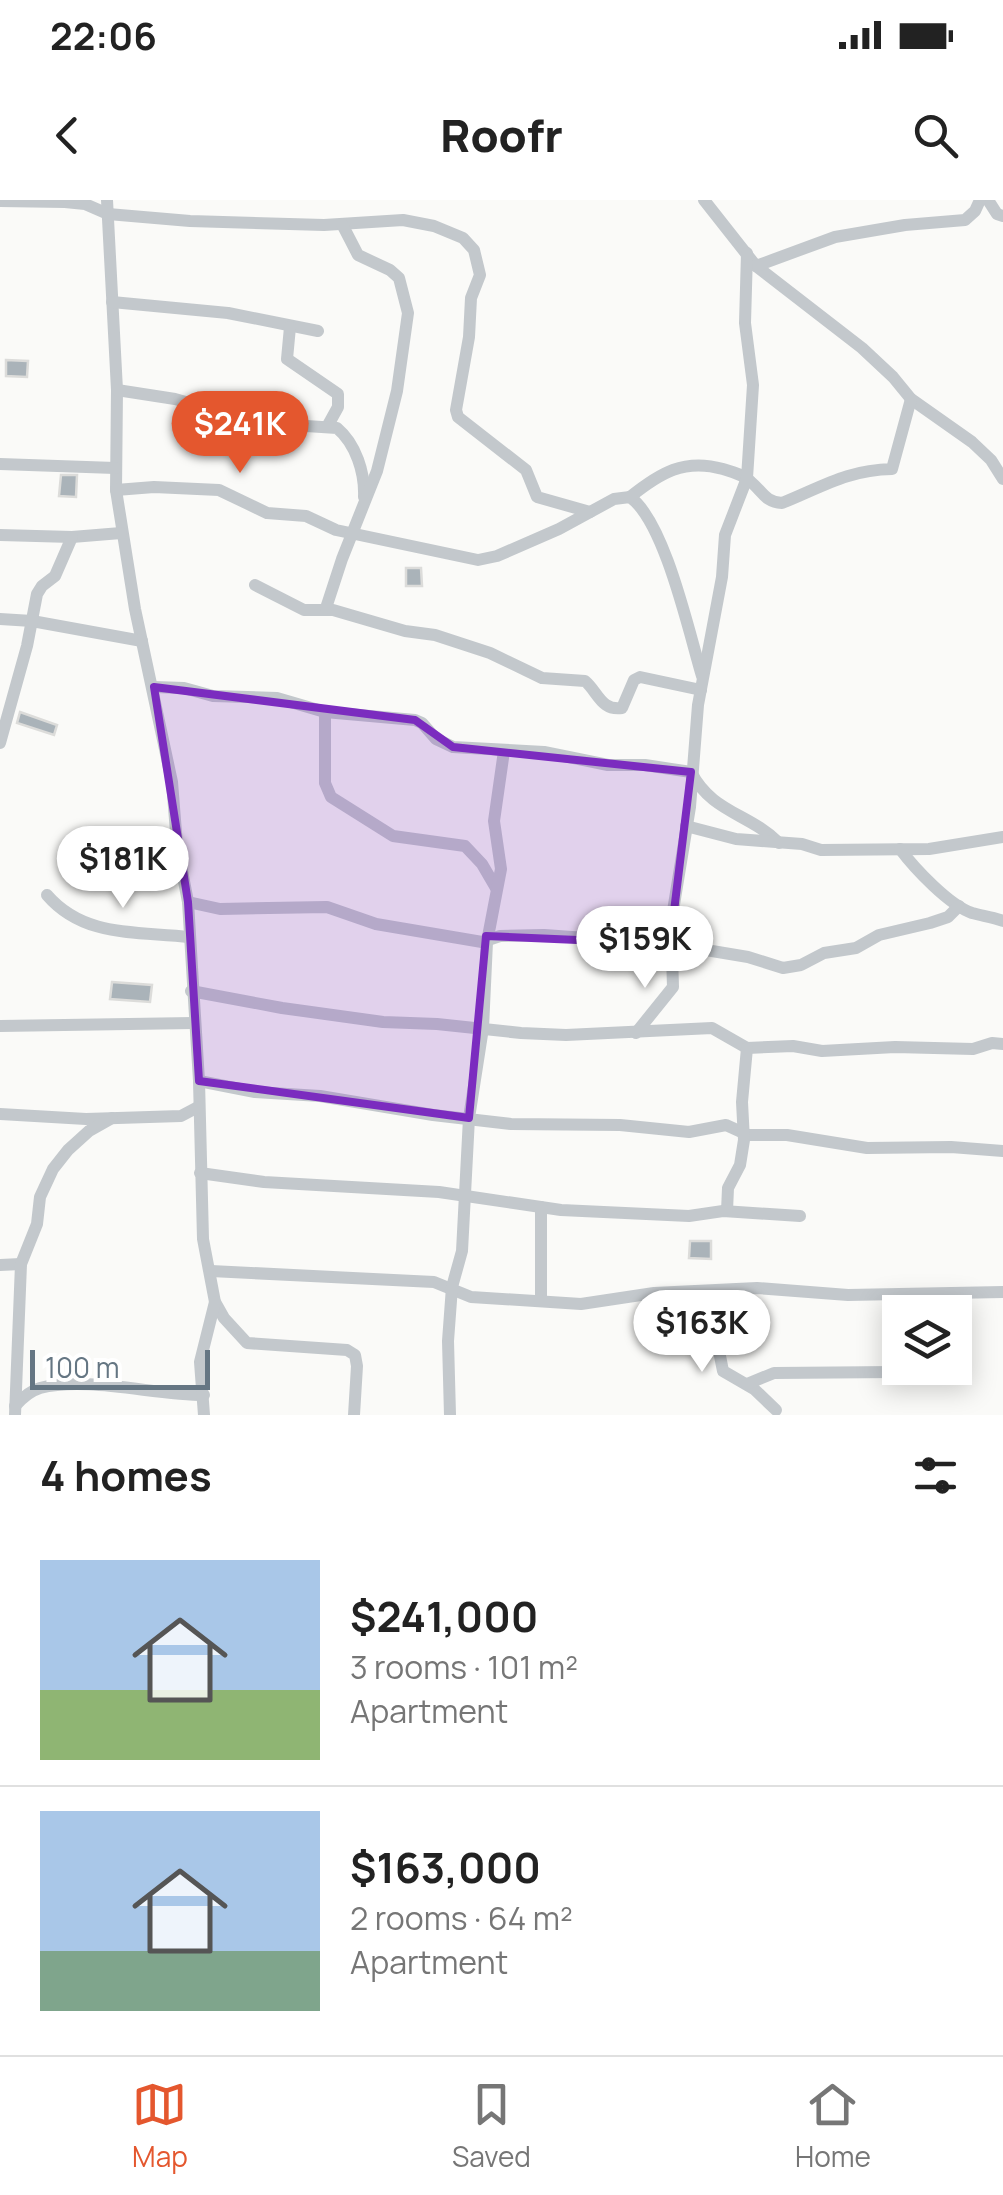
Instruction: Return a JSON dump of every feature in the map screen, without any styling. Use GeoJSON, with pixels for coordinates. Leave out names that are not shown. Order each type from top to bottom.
{"type":"FeatureCollection","features":[{"type":"Feature","properties":{"kind":"street"},"geometry":{"type":"LineString","coordinates":[[704,200],[756,266],[862,348],[911,399],[972,442],[1003,479]]}},
{"type":"Feature","properties":{"kind":"street"},"geometry":{"type":"LineString","coordinates":[[756,266],[835,237],[965,220],[980,200]]}},
{"type":"Feature","properties":{"kind":"street"},"geometry":{"type":"LineString","coordinates":[[988,200],[996,214],[1003,216]]}},
{"type":"Feature","properties":{"kind":"street"},"geometry":{"type":"LineString","coordinates":[[0,202],[65,202],[190,221],[416,222],[469,242],[478,258],[480,275],[470,298],[458,416],[526,470],[537,497],[590,512]]}},
{"type":"Feature","properties":{"kind":"street"},"geometry":{"type":"LineString","coordinates":[[108,207],[117,390],[116,490],[121,533],[172,782],[177,846],[188,902],[199,1081],[203,1239],[215,1302],[200,1362],[204,1415]]}},
{"type":"Feature","properties":{"kind":"street"},"geometry":{"type":"LineString","coordinates":[[326,608],[378,471],[393,411],[408,313],[399,278],[358,255],[342,224]]}},
{"type":"Feature","properties":{"kind":"street"},"geometry":{"type":"LineString","coordinates":[[636,1033],[673,987],[674,953],[670,944],[702,684],[722,576],[725,535],[747,478],[753,385],[744,323],[747,253]]}},
{"type":"Feature","properties":{"kind":"street"},"geometry":{"type":"LineString","coordinates":[[112,302],[228,312],[318,331]]}},
{"type":"Feature","properties":{"kind":"street"},"geometry":{"type":"LineString","coordinates":[[290,327],[287,359],[338,394],[338,407],[327,428]]}},
{"type":"Feature","properties":{"kind":"street"},"geometry":{"type":"LineString","coordinates":[[117,390],[175,399],[260,423],[342,432],[364,479],[362,514]]}},
{"type":"Feature","properties":{"kind":"street"},"geometry":{"type":"LineString","coordinates":[[116,490],[219,490],[266,512],[306,516],[325,527],[478,560],[497,556],[614,499],[630,497],[652,479],[684,465],[716,467],[747,478],[762,496],[782,504],[820,484],[892,469],[911,399]]}},
{"type":"Feature","properties":{"kind":"street"},"geometry":{"type":"LineString","coordinates":[[0,464],[115,468]]}},
{"type":"Feature","properties":{"kind":"street"},"geometry":{"type":"LineString","coordinates":[[630,497],[640,504],[656,531],[702,684]]}},
{"type":"Feature","properties":{"kind":"street"},"geometry":{"type":"LineString","coordinates":[[0,536],[72,538],[121,533]]}},
{"type":"Feature","properties":{"kind":"street"},"geometry":{"type":"LineString","coordinates":[[0,744],[37,594],[55,576],[72,538]]}},
{"type":"Feature","properties":{"kind":"street"},"geometry":{"type":"LineString","coordinates":[[255,585],[304,610],[326,608],[467,646],[542,678],[585,680],[598,700],[616,709],[622,708],[634,680],[640,677],[702,684]]}},
{"type":"Feature","properties":{"kind":"street"},"geometry":{"type":"LineString","coordinates":[[0,619],[142,641]]}},
{"type":"Feature","properties":{"kind":"street"},"geometry":{"type":"LineString","coordinates":[[154,686],[184,688],[213,696],[277,698],[326,712],[415,720],[422,722],[436,739],[454,747],[562,754],[608,765],[634,764],[691,772]]}},
{"type":"Feature","properties":{"kind":"street"},"geometry":{"type":"LineString","coordinates":[[326,712],[325,783],[331,797],[393,836],[465,846],[496,888]]}},
{"type":"Feature","properties":{"kind":"street"},"geometry":{"type":"LineString","coordinates":[[450,1415],[448,1341],[452,1288],[462,1251],[468,1118],[483,1028],[487,942],[500,856],[494,821],[504,750]]}},
{"type":"Feature","properties":{"kind":"street"},"geometry":{"type":"LineString","coordinates":[[691,772],[701,790],[716,804],[762,827],[779,843]]}},
{"type":"Feature","properties":{"kind":"street"},"geometry":{"type":"LineString","coordinates":[[686,826],[736,839],[821,850],[929,849],[1003,837]]}},
{"type":"Feature","properties":{"kind":"street"},"geometry":{"type":"LineString","coordinates":[[900,849],[917,870],[960,906],[1003,922]]}},
{"type":"Feature","properties":{"kind":"street"},"geometry":{"type":"LineString","coordinates":[[47,895],[66,913],[101,928],[189,937]]}},
{"type":"Feature","properties":{"kind":"street"},"geometry":{"type":"LineString","coordinates":[[188,902],[220,909],[335,908],[376,924],[430,936],[487,942],[500,936],[544,934],[670,944],[793,968],[824,953],[848,951],[879,936],[930,924],[960,906]]}},
{"type":"Feature","properties":{"kind":"street"},"geometry":{"type":"LineString","coordinates":[[191,991],[383,1022],[566,1035],[712,1028],[748,1048],[973,1049],[1003,1044]]}},
{"type":"Feature","properties":{"kind":"street"},"geometry":{"type":"LineString","coordinates":[[0,1026],[194,1023]]}},
{"type":"Feature","properties":{"kind":"street"},"geometry":{"type":"LineString","coordinates":[[727,1211],[728,1188],[740,1165],[744,1134],[742,1102],[748,1048]]}},
{"type":"Feature","properties":{"kind":"street"},"geometry":{"type":"LineString","coordinates":[[199,1081],[255,1092],[320,1096],[433,1116],[511,1124],[620,1125],[689,1132],[726,1125],[744,1134],[866,1148],[1003,1151]]}},
{"type":"Feature","properties":{"kind":"street"},"geometry":{"type":"LineString","coordinates":[[0,1114],[181,1116],[198,1107]]}},
{"type":"Feature","properties":{"kind":"street"},"geometry":{"type":"LineString","coordinates":[[15,1410],[20,1264],[38,1224],[40,1197],[52,1169],[81,1138],[112,1118]]}},
{"type":"Feature","properties":{"kind":"street"},"geometry":{"type":"LineString","coordinates":[[200,1174],[465,1195],[541,1207],[689,1216],[727,1211],[800,1216]]}},
{"type":"Feature","properties":{"kind":"street"},"geometry":{"type":"LineString","coordinates":[[541,1207],[541,1300]]}},
{"type":"Feature","properties":{"kind":"street"},"geometry":{"type":"LineString","coordinates":[[0,1265],[20,1264]]}},
{"type":"Feature","properties":{"kind":"street"},"geometry":{"type":"LineString","coordinates":[[212,1272],[434,1282],[471,1297],[582,1304],[634,1295],[776,1287],[848,1294],[1003,1292]]}},
{"type":"Feature","properties":{"kind":"street"},"geometry":{"type":"LineString","coordinates":[[696,1291],[717,1342],[723,1372],[746,1384],[772,1409]]}},
{"type":"Feature","properties":{"kind":"street"},"geometry":{"type":"LineString","coordinates":[[215,1302],[247,1343],[347,1350],[355,1356],[358,1366],[354,1415]]}},
{"type":"Feature","properties":{"kind":"street"},"geometry":{"type":"LineString","coordinates":[[746,1384],[774,1373],[882,1372]]}},
{"type":"Feature","properties":{"kind":"street"},"geometry":{"type":"LineString","coordinates":[[15,1410],[32,1392],[52,1386],[94,1385],[204,1395]]}},
{"type":"Feature","properties":{"kind":"highlighted area"},"geometry":{"type":"Polygon","coordinates":[[[154,687],[415,720],[453,747],[691,772],[670,944],[486,936],[469,1118],[199,1081],[188,902],[154,687]]]}},
{"type":"Feature","properties":{"kind":"building"},"geometry":{"type":"Polygon","coordinates":[[[6,360],[28,361],[27,377],[6,376],[6,360]]]}},
{"type":"Feature","properties":{"kind":"building"},"geometry":{"type":"Polygon","coordinates":[[[61,475],[77,475],[76,497],[59,496],[61,475]]]}},
{"type":"Feature","properties":{"kind":"building"},"geometry":{"type":"Polygon","coordinates":[[[406,568],[421,568],[422,586],[406,586],[406,568]]]}},
{"type":"Feature","properties":{"kind":"building"},"geometry":{"type":"Polygon","coordinates":[[[20,712],[57,725],[54,735],[17,723],[20,712]]]}},
{"type":"Feature","properties":{"kind":"building"},"geometry":{"type":"Polygon","coordinates":[[[112,982],[152,985],[150,1002],[110,999],[112,982]]]}},
{"type":"Feature","properties":{"kind":"building"},"geometry":{"type":"Polygon","coordinates":[[[690,1241],[711,1241],[711,1259],[689,1258],[690,1241]]]}}]}
